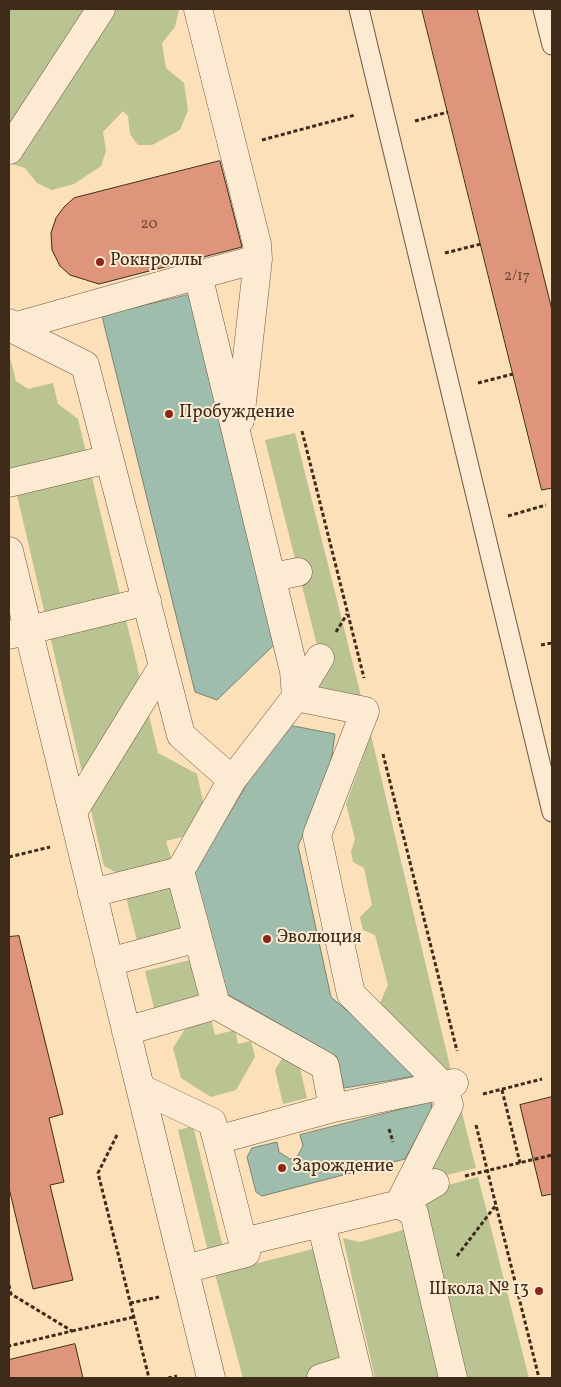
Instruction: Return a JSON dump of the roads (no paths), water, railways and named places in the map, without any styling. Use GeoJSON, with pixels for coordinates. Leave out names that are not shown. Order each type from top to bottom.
{"type":"FeatureCollection","features":[{"type":"Feature","properties":{"kind":"street"},"geometry":{"type":"LineString","coordinates":[[9,150],[101,9]]}},
{"type":"Feature","properties":{"kind":"street"},"geometry":{"type":"LineString","coordinates":[[198,9],[257,244],[258,259],[238,439]]}},
{"type":"Feature","properties":{"kind":"street"},"geometry":{"type":"LineString","coordinates":[[9,326],[258,259]]}},
{"type":"Feature","properties":{"kind":"street"},"geometry":{"type":"LineString","coordinates":[[198,275],[294,671],[296,697]]}},
{"type":"Feature","properties":{"kind":"street"},"geometry":{"type":"LineString","coordinates":[[9,326],[85,365],[181,735],[232,780]]}},
{"type":"Feature","properties":{"kind":"street"},"geometry":{"type":"LineString","coordinates":[[9,483],[110,459]]}},
{"type":"Feature","properties":{"kind":"street"},"geometry":{"type":"LineString","coordinates":[[9,551],[18,632],[73,812],[211,1378]]}},
{"type":"Feature","properties":{"kind":"street"},"geometry":{"type":"LineString","coordinates":[[272,577],[298,572]]}},
{"type":"Feature","properties":{"kind":"street"},"geometry":{"type":"LineString","coordinates":[[18,632],[147,601]]}},
{"type":"Feature","properties":{"kind":"street"},"geometry":{"type":"LineString","coordinates":[[216,1005],[180,871],[232,780],[296,697],[320,658]]}},
{"type":"Feature","properties":{"kind":"street"},"geometry":{"type":"LineString","coordinates":[[73,812],[163,666]]}},
{"type":"Feature","properties":{"kind":"street"},"geometry":{"type":"LineString","coordinates":[[296,697],[365,711],[317,835],[351,994],[456,1089]]}},
{"type":"Feature","properties":{"kind":"street"},"geometry":{"type":"LineString","coordinates":[[92,893],[180,871]]}},
{"type":"Feature","properties":{"kind":"street"},"geometry":{"type":"LineString","coordinates":[[109,962],[198,938]]}},
{"type":"Feature","properties":{"kind":"street"},"geometry":{"type":"LineString","coordinates":[[126,1031],[216,1005],[325,1066],[333,1108]]}},
{"type":"Feature","properties":{"kind":"street"},"geometry":{"type":"LineString","coordinates":[[140,1088],[212,1122],[246,1252],[185,1269]]}},
{"type":"Feature","properties":{"kind":"street"},"geometry":{"type":"LineString","coordinates":[[217,1140],[333,1108],[384,1106],[456,1089]]}},
{"type":"Feature","properties":{"kind":"street"},"geometry":{"type":"LineString","coordinates":[[402,1198],[456,1089]]}},
{"type":"Feature","properties":{"kind":"street"},"geometry":{"type":"LineString","coordinates":[[397,1161],[402,1198],[414,1213],[453,1378]]}},
{"type":"Feature","properties":{"kind":"street"},"geometry":{"type":"LineString","coordinates":[[243,1242],[321,1223],[402,1198],[435,1183]]}},
{"type":"Feature","properties":{"kind":"street"},"geometry":{"type":"LineString","coordinates":[[321,1223],[358,1373],[321,1378]]}},
{"type":"Feature","properties":{"kind":"lane"},"geometry":{"type":"LineString","coordinates":[[359,9],[552,812]]}},
{"type":"Feature","properties":{"kind":"lane"},"geometry":{"type":"LineString","coordinates":[[543,9],[552,45]]}},
{"type":"Feature","properties":{"kind":"place","name":"Рокнроллы"},"geometry":{"type":"Point","coordinates":[100,262]}},
{"type":"Feature","properties":{"kind":"place","name":"Пробуждение"},"geometry":{"type":"Point","coordinates":[169,414]}},
{"type":"Feature","properties":{"kind":"place","name":"Эволюция"},"geometry":{"type":"Point","coordinates":[267,939]}},
{"type":"Feature","properties":{"kind":"place","name":"Зарождение"},"geometry":{"type":"Point","coordinates":[282,1168]}},
{"type":"Feature","properties":{"kind":"place","name":"Школа № 13"},"geometry":{"type":"Point","coordinates":[539,1291]}}]}
